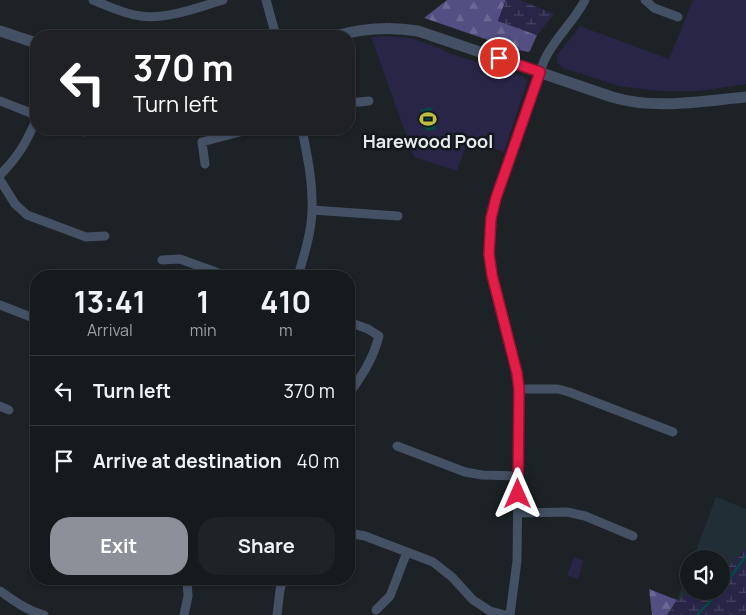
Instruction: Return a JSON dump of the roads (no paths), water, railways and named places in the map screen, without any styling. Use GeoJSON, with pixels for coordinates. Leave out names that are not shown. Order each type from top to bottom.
{"type":"FeatureCollection","features":[{"type":"Feature","properties":{"kind":"street"},"geometry":{"type":"LineString","coordinates":[[93,0],[133,15],[150,17],[163,16],[223,0]]}},
{"type":"Feature","properties":{"kind":"street"},"geometry":{"type":"LineString","coordinates":[[266,0],[274,30]]}},
{"type":"Feature","properties":{"kind":"street"},"geometry":{"type":"LineString","coordinates":[[510,615],[517,561],[519,389],[517,373],[492,275],[489,254],[491,218],[496,198],[546,55],[585,0]]}},
{"type":"Feature","properties":{"kind":"street"},"geometry":{"type":"LineString","coordinates":[[645,0],[654,8],[678,17]]}},
{"type":"Feature","properties":{"kind":"street"},"geometry":{"type":"LineString","coordinates":[[355,31],[376,28],[410,30],[436,37],[621,100],[646,104],[746,97]]}},
{"type":"Feature","properties":{"kind":"street"},"geometry":{"type":"LineString","coordinates":[[0,30],[30,42]]}},
{"type":"Feature","properties":{"kind":"street"},"geometry":{"type":"LineString","coordinates":[[0,101],[30,113]]}},
{"type":"Feature","properties":{"kind":"street"},"geometry":{"type":"LineString","coordinates":[[355,102],[369,101]]}},
{"type":"Feature","properties":{"kind":"street"},"geometry":{"type":"LineString","coordinates":[[0,175],[12,163],[30,135]]}},
{"type":"Feature","properties":{"kind":"street"},"geometry":{"type":"LineString","coordinates":[[206,164],[202,142],[228,135]]}},
{"type":"Feature","properties":{"kind":"street"},"geometry":{"type":"LineString","coordinates":[[300,270],[312,210],[310,167],[303,135]]}},
{"type":"Feature","properties":{"kind":"street"},"geometry":{"type":"LineString","coordinates":[[0,180],[15,204],[28,215],[86,237],[104,236]]}},
{"type":"Feature","properties":{"kind":"street"},"geometry":{"type":"LineString","coordinates":[[312,210],[398,216]]}},
{"type":"Feature","properties":{"kind":"street"},"geometry":{"type":"LineString","coordinates":[[162,260],[180,259],[210,270]]}},
{"type":"Feature","properties":{"kind":"street"},"geometry":{"type":"LineString","coordinates":[[0,305],[30,317]]}},
{"type":"Feature","properties":{"kind":"street"},"geometry":{"type":"LineString","coordinates":[[355,325],[379,336],[367,368],[355,385]]}},
{"type":"Feature","properties":{"kind":"street"},"geometry":{"type":"LineString","coordinates":[[519,389],[558,389],[674,432]]}},
{"type":"Feature","properties":{"kind":"street"},"geometry":{"type":"LineString","coordinates":[[398,446],[465,472],[482,475],[518,476]]}},
{"type":"Feature","properties":{"kind":"street"},"geometry":{"type":"LineString","coordinates":[[518,513],[567,512],[586,516],[633,536]]}},
{"type":"Feature","properties":{"kind":"street"},"geometry":{"type":"LineString","coordinates":[[355,534],[365,536],[433,562],[452,577],[473,600],[490,611],[505,615]]}},
{"type":"Feature","properties":{"kind":"street"},"geometry":{"type":"LineString","coordinates":[[376,610],[390,596],[407,552]]}},
{"type":"Feature","properties":{"kind":"street"},"geometry":{"type":"LineString","coordinates":[[184,615],[188,596],[187,585]]}},
{"type":"Feature","properties":{"kind":"street"},"geometry":{"type":"LineString","coordinates":[[277,615],[281,585]]}},
{"type":"Feature","properties":{"kind":"street"},"geometry":{"type":"LineString","coordinates":[[0,592],[28,612],[44,615]]}},
{"type":"Feature","properties":{"kind":"waterway"},"geometry":{"type":"LineString","coordinates":[[730,578],[746,556]]}},
{"type":"Feature","properties":{"kind":"waterway"},"geometry":{"type":"LineString","coordinates":[[697,615],[711,600]]}},
{"type":"Feature","properties":{"kind":"place","name":"Harewood Pool"},"geometry":{"type":"Point","coordinates":[428,119]}}]}
